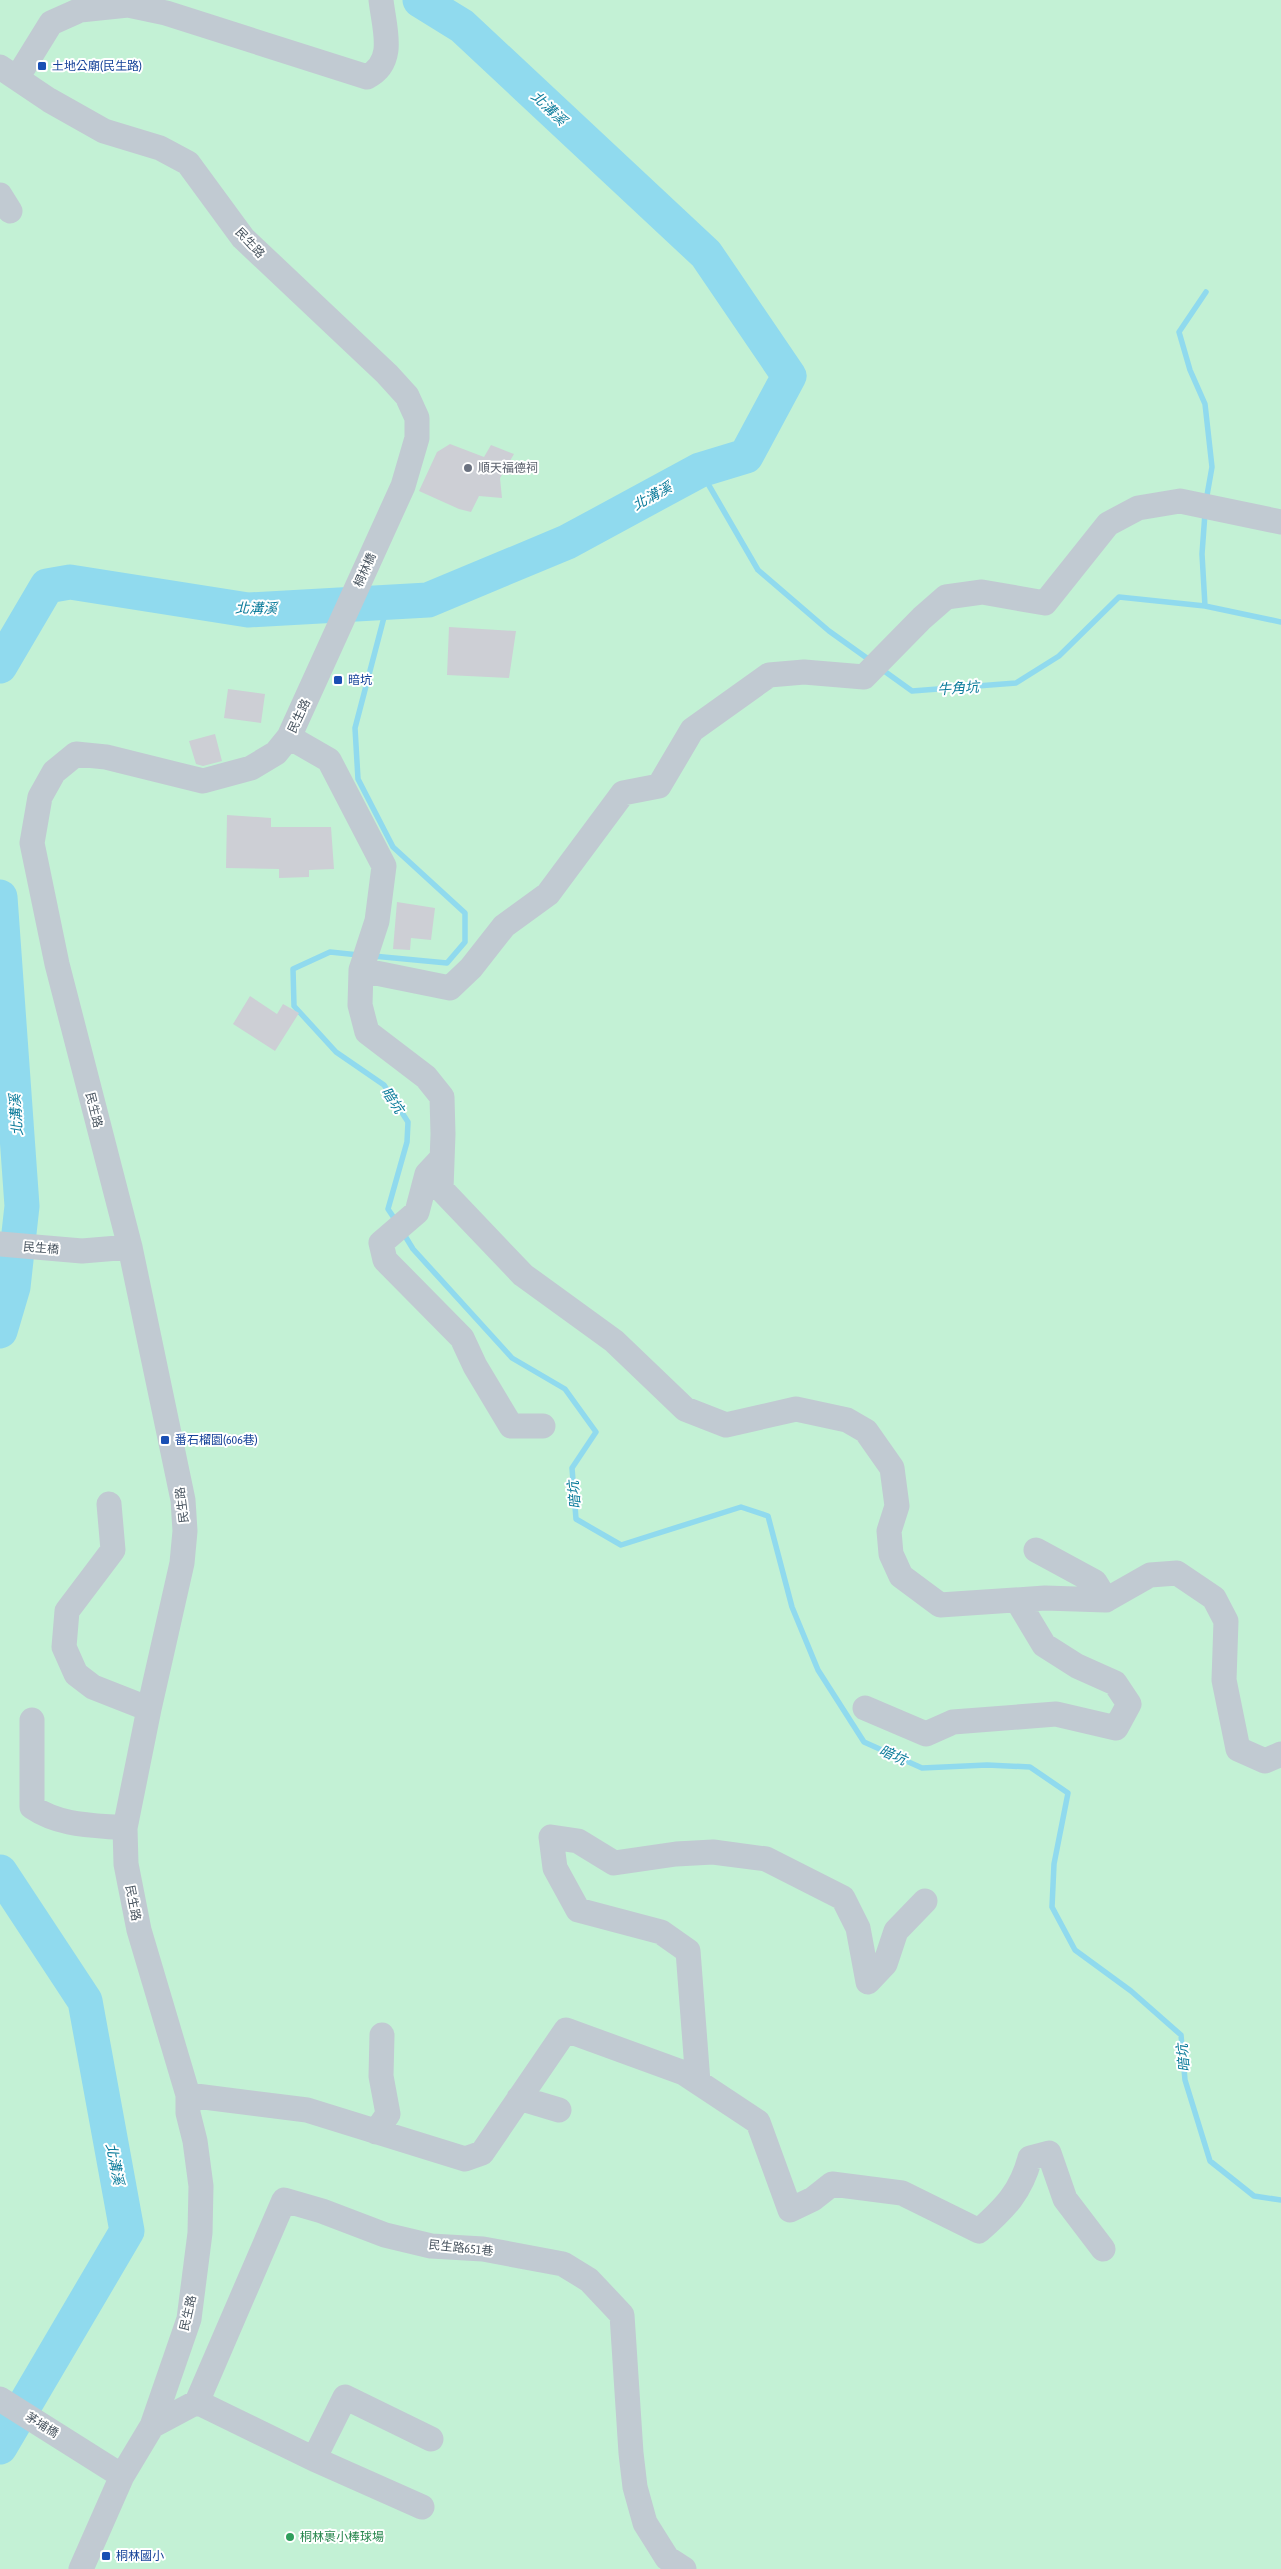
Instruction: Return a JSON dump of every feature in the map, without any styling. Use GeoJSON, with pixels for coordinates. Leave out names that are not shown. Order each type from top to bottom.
{"type":"FeatureCollection","features":[{"type":"Feature","properties":{"kind":"street"},"geometry":{"type":"LineString","coordinates":[[8,73],[51,23],[80,10],[128,5],[166,13],[367,77],[379,71],[386,58],[381,0]]}},
{"type":"Feature","properties":{"kind":"street","name":"民生路"},"geometry":{"type":"LineString","coordinates":[[8,73],[48,100],[104,131],[160,148],[188,163],[243,238],[387,374],[407,396],[417,418],[417,438],[403,486]]}},
{"type":"Feature","properties":{"kind":"street","name":"桐林橋"},"geometry":{"type":"LineString","coordinates":[[328,654],[403,486]]}},
{"type":"Feature","properties":{"kind":"street"},"geometry":{"type":"LineString","coordinates":[[362,970],[450,988],[471,968],[504,926],[548,894],[623,793],[658,786],[692,730],[769,675],[804,672],[864,677],[946,597],[982,592],[1045,603],[1108,524],[1138,508],[1180,501],[1281,522]]}},
{"type":"Feature","properties":{"kind":"street","name":"民生路"},"geometry":{"type":"LineString","coordinates":[[81,2569],[122,2476],[152,2426],[189,2319],[196,2273],[201,2186],[195,2141],[188,2113],[188,2094],[139,1930],[126,1864],[125,1828],[149,1709],[182,1563],[185,1530],[184,1500],[130,1248],[57,964],[32,843],[40,797],[54,772],[76,754],[106,757],[203,781],[251,768],[276,753],[289,737],[328,654]]}},
{"type":"Feature","properties":{"kind":"street"},"geometry":{"type":"LineString","coordinates":[[289,737],[330,760],[384,866],[377,921],[362,970],[360,1005],[367,1032],[426,1077],[442,1097],[441,1190],[523,1275],[614,1341],[685,1409],[726,1425],[796,1409],[847,1420],[866,1431],[892,1468],[897,1506],[889,1531],[891,1554],[901,1576],[940,1605],[1046,1598],[1106,1600],[1150,1575],[1177,1572],[1214,1598],[1226,1621],[1224,1680],[1238,1749],[1265,1761],[1281,1754]]}},
{"type":"Feature","properties":{"kind":"street"},"geometry":{"type":"LineString","coordinates":[[441,1159],[427,1174],[417,1212],[381,1243],[385,1260],[462,1338],[475,1366],[511,1426],[543,1426]]}},
{"type":"Feature","properties":{"kind":"street","name":"民生橋"},"geometry":{"type":"LineString","coordinates":[[0,1244],[82,1251],[130,1248]]}},
{"type":"Feature","properties":{"kind":"street"},"geometry":{"type":"LineString","coordinates":[[109,1504],[113,1550],[67,1611],[64,1647],[76,1674],[93,1687],[149,1709]]}},
{"type":"Feature","properties":{"kind":"street"},"geometry":{"type":"LineString","coordinates":[[1036,1550],[1095,1582],[1106,1600]]}},
{"type":"Feature","properties":{"kind":"street"},"geometry":{"type":"LineString","coordinates":[[865,1708],[926,1734],[953,1722],[1056,1714],[1116,1728],[1129,1704],[1114,1683],[1077,1666],[1044,1645],[1017,1600]]}},
{"type":"Feature","properties":{"kind":"street"},"geometry":{"type":"LineString","coordinates":[[32,1720],[32,1807],[48,1817],[69,1823],[125,1828]]}},
{"type":"Feature","properties":{"kind":"street"},"geometry":{"type":"LineString","coordinates":[[698,2082],[688,1951],[661,1932],[578,1910],[555,1868],[552,1837],[578,1841],[614,1863],[676,1854],[713,1852],[766,1860],[842,1898],[858,1928],[868,1982],[885,1964],[896,1931],[925,1901]]}},
{"type":"Feature","properties":{"kind":"street"},"geometry":{"type":"LineString","coordinates":[[188,2094],[307,2110],[465,2159],[482,2153],[566,2030],[684,2073],[758,2122],[790,2210],[813,2199],[832,2184],[902,2193],[979,2231],[1005,2209],[1024,2180],[1030,2158],[1049,2153],[1065,2199],[1103,2249]]}},
{"type":"Feature","properties":{"kind":"street"},"geometry":{"type":"LineString","coordinates":[[376,2132],[388,2114],[381,2076],[382,2035]]}},
{"type":"Feature","properties":{"kind":"street"},"geometry":{"type":"LineString","coordinates":[[519,2098],[559,2110]]}},
{"type":"Feature","properties":{"kind":"street","name":"民生路651巷"},"geometry":{"type":"LineString","coordinates":[[197,2402],[284,2200],[322,2211],[386,2235],[432,2246],[483,2249],[563,2264],[589,2280],[622,2315],[635,2487],[645,2523],[667,2558],[684,2569]]}},
{"type":"Feature","properties":{"kind":"street"},"geometry":{"type":"LineString","coordinates":[[314,2459],[345,2397],[431,2439]]}},
{"type":"Feature","properties":{"kind":"street","name":"茅埔橋"},"geometry":{"type":"LineString","coordinates":[[0,2399],[122,2476]]}},
{"type":"Feature","properties":{"kind":"street"},"geometry":{"type":"LineString","coordinates":[[152,2426],[197,2402],[314,2459],[422,2507]]}},
{"type":"Feature","properties":{"kind":"green space"},"geometry":{"type":"Polygon","coordinates":[[[0,0],[1281,0],[1281,2569],[0,2569],[0,0]]]}},
{"type":"Feature","properties":{"kind":"building","name":"順天福德祠"},"geometry":{"type":"Polygon","coordinates":[[[450,444],[484,457],[491,445],[514,454],[500,478],[502,498],[479,496],[471,512],[459,509],[419,491],[437,452],[450,444]]]}},
{"type":"Feature","properties":{"kind":"building"},"geometry":{"type":"Polygon","coordinates":[[[449,627],[516,631],[509,678],[447,675],[449,627]]]}},
{"type":"Feature","properties":{"kind":"building"},"geometry":{"type":"Polygon","coordinates":[[[228,689],[265,694],[261,723],[224,718],[228,689]]]}},
{"type":"Feature","properties":{"kind":"building"},"geometry":{"type":"Polygon","coordinates":[[[215,734],[222,761],[203,766],[196,764],[189,741],[215,734]]]}},
{"type":"Feature","properties":{"kind":"building"},"geometry":{"type":"Polygon","coordinates":[[[227,815],[271,818],[271,827],[331,827],[334,869],[309,870],[309,877],[279,878],[279,869],[226,868],[227,815]]]}},
{"type":"Feature","properties":{"kind":"building"},"geometry":{"type":"Polygon","coordinates":[[[397,902],[435,908],[431,940],[411,938],[410,950],[393,949],[397,902]]]}},
{"type":"Feature","properties":{"kind":"building"},"geometry":{"type":"Polygon","coordinates":[[[250,996],[277,1014],[283,1004],[299,1013],[275,1051],[233,1024],[250,996]]]}},
{"type":"Feature","properties":{"kind":"waterway","name":"北溝溪"},"geometry":{"type":"LineString","coordinates":[[0,666],[47,586],[70,582],[248,610],[428,600],[567,542],[700,470],[746,456],[789,376],[706,254],[462,26],[420,0]]}},
{"type":"Feature","properties":{"kind":"waterway"},"geometry":{"type":"LineString","coordinates":[[1206,292],[1179,332],[1190,370],[1205,404],[1212,467],[1206,501]]}},
{"type":"Feature","properties":{"kind":"waterway","name":"牛角坑"},"geometry":{"type":"LineString","coordinates":[[700,470],[758,570],[829,631],[871,661]]}},
{"type":"Feature","properties":{"kind":"waterway"},"geometry":{"type":"LineString","coordinates":[[1205,513],[1202,554],[1205,606]]}},
{"type":"Feature","properties":{"kind":"waterway","name":"牛角坑"},"geometry":{"type":"LineString","coordinates":[[880,668],[912,691],[1016,683],[1059,656],[1119,597],[1205,606],[1281,622]]}},
{"type":"Feature","properties":{"kind":"waterway","name":"暗坑"},"geometry":{"type":"LineString","coordinates":[[373,956],[447,963],[465,942],[465,913],[393,847],[358,779],[355,728],[388,602]]}},
{"type":"Feature","properties":{"kind":"waterway","name":"北溝溪"},"geometry":{"type":"LineString","coordinates":[[0,897],[22,1206],[13,1287],[0,1331]]}},
{"type":"Feature","properties":{"kind":"waterway","name":"暗坑"},"geometry":{"type":"LineString","coordinates":[[359,955],[330,952],[293,969],[294,1006],[336,1052],[384,1085],[408,1122],[407,1142],[388,1209],[396,1221]]}},
{"type":"Feature","properties":{"kind":"waterway","name":"暗坑"},"geometry":{"type":"LineString","coordinates":[[402,1231],[413,1249],[512,1358],[565,1389],[596,1432],[572,1468],[576,1519],[621,1545],[741,1507],[768,1516],[792,1607],[818,1670],[864,1742],[922,1768],[987,1765],[1030,1767],[1068,1793],[1054,1864],[1052,1907],[1075,1950],[1131,1991],[1181,2035],[1185,2080],[1210,2161],[1254,2196],[1281,2200]]}},
{"type":"Feature","properties":{"kind":"waterway","name":"北溝溪"},"geometry":{"type":"LineString","coordinates":[[0,1872],[85,2001],[127,2231],[0,2447]]}},
{"type":"Feature","properties":{"kind":"place","name":"土地公廟(民生路)"},"geometry":{"type":"Point","coordinates":[42,66]}},
{"type":"Feature","properties":{"kind":"place","name":"順天福德祠"},"geometry":{"type":"Point","coordinates":[468,468]}},
{"type":"Feature","properties":{"kind":"place","name":"暗坑"},"geometry":{"type":"Point","coordinates":[338,680]}},
{"type":"Feature","properties":{"kind":"place","name":"番石榴園(606巷)"},"geometry":{"type":"Point","coordinates":[165,1440]}},
{"type":"Feature","properties":{"kind":"place","name":"桐林裹小棒球場"},"geometry":{"type":"Point","coordinates":[290,2537]}},
{"type":"Feature","properties":{"kind":"place","name":"桐林國小"},"geometry":{"type":"Point","coordinates":[106,2556]}}]}
